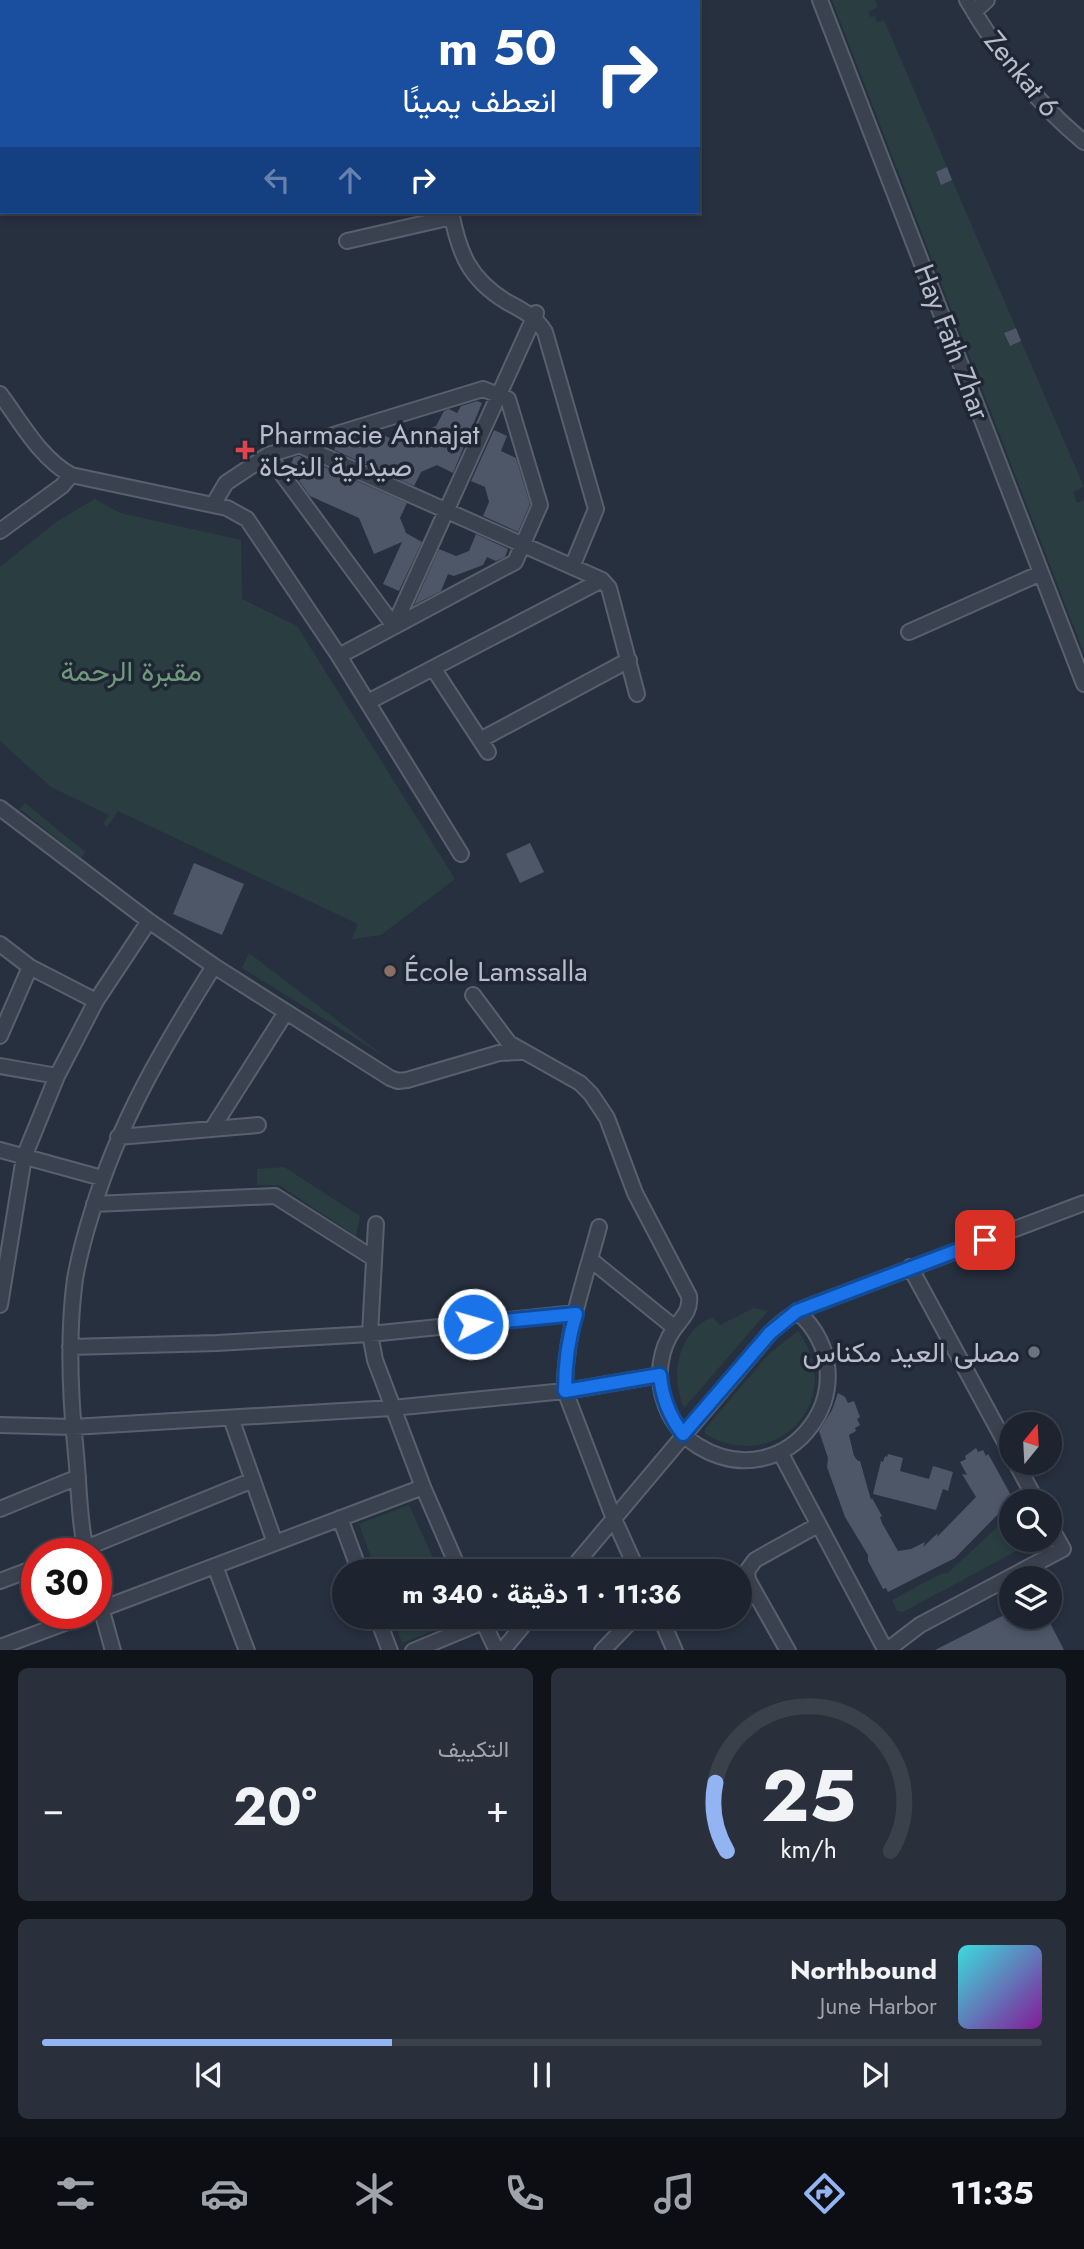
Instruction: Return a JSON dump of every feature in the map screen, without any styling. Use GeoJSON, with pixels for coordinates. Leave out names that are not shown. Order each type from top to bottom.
{"type":"FeatureCollection","features":[{"type":"Feature","properties":{"kind":"street","name":"Hay Fath Zhar"},"geometry":{"type":"LineString","coordinates":[[820,0],[1084,684]]}},
{"type":"Feature","properties":{"kind":"street"},"geometry":{"type":"LineString","coordinates":[[970,6],[987,0]]}},
{"type":"Feature","properties":{"kind":"street","name":"Zenkat 6"},"geometry":{"type":"LineString","coordinates":[[970,6],[1035,97],[1084,142]]}},
{"type":"Feature","properties":{"kind":"street"},"geometry":{"type":"LineString","coordinates":[[346,241],[452,214],[458,247],[475,276],[489,290],[535,315],[545,332],[596,509],[572,567]]}},
{"type":"Feature","properties":{"kind":"street"},"geometry":{"type":"LineString","coordinates":[[394,626],[535,315]]}},
{"type":"Feature","properties":{"kind":"street"},"geometry":{"type":"LineString","coordinates":[[213,505],[226,483],[268,455],[483,389],[508,400],[540,505],[515,562],[339,656]]}},
{"type":"Feature","properties":{"kind":"street"},"geometry":{"type":"LineString","coordinates":[[0,394],[46,457],[71,475],[227,508],[247,519],[339,656],[461,854]]}},
{"type":"Feature","properties":{"kind":"street"},"geometry":{"type":"LineString","coordinates":[[299,445],[602,580],[609,588],[638,694]]}},
{"type":"Feature","properties":{"kind":"street"},"geometry":{"type":"LineString","coordinates":[[268,455],[394,626]]}},
{"type":"Feature","properties":{"kind":"street"},"geometry":{"type":"LineString","coordinates":[[3,523],[62,486],[71,475]]}},
{"type":"Feature","properties":{"kind":"street"},"geometry":{"type":"LineString","coordinates":[[909,632],[1041,573]]}},
{"type":"Feature","properties":{"kind":"street"},"geometry":{"type":"LineString","coordinates":[[368,702],[602,580]]}},
{"type":"Feature","properties":{"kind":"street"},"geometry":{"type":"LineString","coordinates":[[433,668],[484,746],[629,660]]}},
{"type":"Feature","properties":{"kind":"street"},"geometry":{"type":"LineString","coordinates":[[0,808],[149,921],[214,966],[398,1081],[499,1053],[522,1052]]}},
{"type":"Feature","properties":{"kind":"street"},"geometry":{"type":"LineString","coordinates":[[0,1305],[24,1157],[57,1076],[96,1001],[149,921]]}},
{"type":"Feature","properties":{"kind":"street"},"geometry":{"type":"LineString","coordinates":[[0,944],[30,967],[96,1001]]}},
{"type":"Feature","properties":{"kind":"street"},"geometry":{"type":"LineString","coordinates":[[80,1538],[70,1347],[80,1252],[102,1178],[133,1104],[164,1046],[214,966]]}},
{"type":"Feature","properties":{"kind":"street"},"geometry":{"type":"LineString","coordinates":[[0,1036],[30,967]]}},
{"type":"Feature","properties":{"kind":"street"},"geometry":{"type":"LineString","coordinates":[[472,995],[509,1043],[580,1083],[607,1118],[635,1193],[689,1296],[688,1312],[675,1328],[664,1349],[660,1375],[664,1401],[683,1434],[705,1450],[730,1458],[755,1459],[780,1452],[802,1438],[823,1406],[829,1381],[822,1343],[797,1311]]}},
{"type":"Feature","properties":{"kind":"street"},"geometry":{"type":"LineString","coordinates":[[212,1129],[286,1012]]}},
{"type":"Feature","properties":{"kind":"street"},"geometry":{"type":"LineString","coordinates":[[0,1066],[57,1076]]}},
{"type":"Feature","properties":{"kind":"street"},"geometry":{"type":"LineString","coordinates":[[118,1137],[258,1125]]}},
{"type":"Feature","properties":{"kind":"street"},"geometry":{"type":"LineString","coordinates":[[0,1150],[102,1178]]}},
{"type":"Feature","properties":{"kind":"street"},"geometry":{"type":"LineString","coordinates":[[94,1204],[275,1196],[373,1258]]}},
{"type":"Feature","properties":{"kind":"street"},"geometry":{"type":"LineString","coordinates":[[580,1559],[770,1333],[797,1311],[1084,1203]]}},
{"type":"Feature","properties":{"kind":"street"},"geometry":{"type":"LineString","coordinates":[[376,1224],[370,1334],[375,1360],[423,1487],[454,1559]]}},
{"type":"Feature","properties":{"kind":"street"},"geometry":{"type":"LineString","coordinates":[[599,1227],[572,1327],[565,1370],[565,1391],[632,1559]]}},
{"type":"Feature","properties":{"kind":"street"},"geometry":{"type":"LineString","coordinates":[[590,1260],[675,1328]]}},
{"type":"Feature","properties":{"kind":"street"},"geometry":{"type":"LineString","coordinates":[[910,1268],[999,1431]]}},
{"type":"Feature","properties":{"kind":"street"},"geometry":{"type":"LineString","coordinates":[[70,1347],[218,1343],[370,1334],[576,1314]]}},
{"type":"Feature","properties":{"kind":"street"},"geometry":{"type":"LineString","coordinates":[[0,1425],[73,1427],[392,1408],[565,1391],[660,1375]]}},
{"type":"Feature","properties":{"kind":"street"},"geometry":{"type":"LineString","coordinates":[[231,1418],[275,1542]]}},
{"type":"Feature","properties":{"kind":"street"},"geometry":{"type":"LineString","coordinates":[[780,1452],[886,1650],[920,1625],[1057,1552]]}},
{"type":"Feature","properties":{"kind":"street"},"geometry":{"type":"LineString","coordinates":[[0,1509],[78,1477]]}},
{"type":"Feature","properties":{"kind":"street"},"geometry":{"type":"LineString","coordinates":[[112,1539],[253,1480]]}},
{"type":"Feature","properties":{"kind":"street"},"geometry":{"type":"LineString","coordinates":[[112,1605],[423,1487]]}},
{"type":"Feature","properties":{"kind":"street"},"geometry":{"type":"LineString","coordinates":[[340,1518],[355,1559]]}},
{"type":"Feature","properties":{"kind":"street"},"geometry":{"type":"LineString","coordinates":[[788,1650],[748,1580],[747,1571],[755,1560],[818,1525]]}},
{"type":"Feature","properties":{"kind":"street"},"geometry":{"type":"LineString","coordinates":[[215,1566],[247,1650]]}},
{"type":"Feature","properties":{"kind":"street"},"geometry":{"type":"LineString","coordinates":[[0,1581],[21,1573]]}},
{"type":"Feature","properties":{"kind":"street"},"geometry":{"type":"LineString","coordinates":[[0,1647],[48,1629]]}},
{"type":"Feature","properties":{"kind":"street"},"geometry":{"type":"LineString","coordinates":[[103,1629],[113,1650]]}},
{"type":"Feature","properties":{"kind":"street"},"geometry":{"type":"LineString","coordinates":[[382,1629],[390,1650]]}},
{"type":"Feature","properties":{"kind":"street"},"geometry":{"type":"LineString","coordinates":[[413,1650],[460,1629]]}},
{"type":"Feature","properties":{"kind":"street"},"geometry":{"type":"LineString","coordinates":[[487,1629],[499,1650],[519,1629]]}},
{"type":"Feature","properties":{"kind":"street"},"geometry":{"type":"LineString","coordinates":[[602,1650],[623,1629]]}},
{"type":"Feature","properties":{"kind":"street"},"geometry":{"type":"LineString","coordinates":[[665,1629],[675,1650]]}},
{"type":"Feature","properties":{"kind":"green space"},"geometry":{"type":"Polygon","coordinates":[[[832,0],[875,0],[878,7],[868,12],[870,17],[875,16],[877,22],[884,20],[947,167],[936,173],[941,184],[952,180],[1016,328],[1004,333],[1009,345],[1021,341],[1084,487],[1073,492],[1077,503],[1084,500],[1084,653],[832,0]]]}},
{"type":"Feature","properties":{"kind":"green space","name":"مقبرة الرحمة"},"geometry":{"type":"Polygon","coordinates":[[[95,499],[120,513],[241,540],[242,599],[297,626],[455,879],[381,935],[352,939],[358,924],[118,811],[107,827],[103,824],[109,815],[51,787],[0,741],[0,567],[56,522],[95,499]]]}},
{"type":"Feature","properties":{"kind":"green space"},"geometry":{"type":"Polygon","coordinates":[[[25,803],[85,852],[81,858],[20,809],[25,803]]]}},
{"type":"Feature","properties":{"kind":"green space"},"geometry":{"type":"Polygon","coordinates":[[[249,953],[384,1056],[242,968],[249,953]]]}},
{"type":"Feature","properties":{"kind":"green space"},"geometry":{"type":"Polygon","coordinates":[[[284,1167],[360,1216],[356,1236],[279,1185],[257,1185],[257,1169],[284,1167]]]}},
{"type":"Feature","properties":{"kind":"green space"},"geometry":{"type":"Polygon","coordinates":[[[754,1308],[768,1311],[684,1408],[677,1369],[684,1344],[691,1333],[712,1317],[720,1325],[754,1308]]]}},
{"type":"Feature","properties":{"kind":"green space"},"geometry":{"type":"Polygon","coordinates":[[[798,1331],[811,1357],[815,1382],[810,1405],[797,1424],[779,1438],[757,1445],[732,1444],[705,1434],[705,1429],[770,1353],[798,1331]]]}},
{"type":"Feature","properties":{"kind":"green space"},"geometry":{"type":"Polygon","coordinates":[[[409,1505],[434,1559],[372,1559],[359,1524],[409,1505]]]}},
{"type":"Feature","properties":{"kind":"green space"},"geometry":{"type":"Polygon","coordinates":[[[999,1525],[999,1552],[1015,1552],[903,1612],[897,1611],[892,1600],[940,1574],[948,1573],[999,1525]]]}},
{"type":"Feature","properties":{"kind":"green space"},"geometry":{"type":"Polygon","coordinates":[[[397,1629],[438,1629],[402,1643],[397,1629]]]}},
{"type":"Feature","properties":{"kind":"building"},"geometry":{"type":"Polygon","coordinates":[[[947,167],[952,180],[941,185],[936,172],[947,167]]]}},
{"type":"Feature","properties":{"kind":"building"},"geometry":{"type":"Polygon","coordinates":[[[1016,328],[1021,341],[1010,346],[1004,333],[1016,328]]]}},
{"type":"Feature","properties":{"kind":"building"},"geometry":{"type":"Polygon","coordinates":[[[477,401],[482,403],[453,473],[437,465],[421,472],[414,486],[334,450],[337,444],[355,441],[356,438],[377,432],[394,440],[436,426],[444,411],[449,409],[457,413],[461,406],[477,401]]]}},
{"type":"Feature","properties":{"kind":"building"},"geometry":{"type":"Polygon","coordinates":[[[494,430],[507,436],[501,451],[516,458],[530,504],[518,532],[483,516],[489,502],[485,487],[471,481],[494,430]]]}},
{"type":"Feature","properties":{"kind":"building"},"geometry":{"type":"Polygon","coordinates":[[[299,456],[407,503],[400,518],[406,533],[422,542],[399,591],[383,584],[402,542],[374,554],[359,518],[310,496],[299,481],[303,474],[289,468],[294,457],[299,456]]]}},
{"type":"Feature","properties":{"kind":"building"},"geometry":{"type":"Polygon","coordinates":[[[476,534],[508,549],[505,557],[496,561],[487,557],[483,565],[454,576],[448,574],[441,591],[414,605],[439,549],[456,556],[469,551],[476,534]]]}},
{"type":"Feature","properties":{"kind":"building"},"geometry":{"type":"Polygon","coordinates":[[[530,843],[544,872],[520,883],[506,854],[530,843]]]}},
{"type":"Feature","properties":{"kind":"building"},"geometry":{"type":"Polygon","coordinates":[[[194,863],[244,884],[222,935],[173,914],[194,863]]]}},
{"type":"Feature","properties":{"kind":"building"},"geometry":{"type":"Polygon","coordinates":[[[838,1393],[845,1397],[848,1403],[854,1401],[860,1425],[849,1435],[854,1456],[860,1461],[871,1500],[872,1498],[898,1551],[911,1549],[925,1542],[923,1547],[938,1533],[937,1537],[976,1497],[962,1474],[967,1475],[960,1462],[976,1448],[978,1452],[983,1450],[986,1456],[988,1454],[1007,1489],[999,1489],[999,1513],[955,1558],[888,1592],[886,1588],[883,1589],[868,1561],[868,1555],[845,1517],[827,1467],[828,1458],[819,1431],[832,1410],[838,1393]]]}},
{"type":"Feature","properties":{"kind":"building"},"geometry":{"type":"Polygon","coordinates":[[[888,1454],[903,1458],[900,1471],[929,1479],[933,1466],[953,1472],[948,1491],[943,1489],[936,1510],[873,1494],[881,1461],[883,1462],[888,1454]]]}},
{"type":"Feature","properties":{"kind":"building"},"geometry":{"type":"Polygon","coordinates":[[[999,1618],[999,1629],[1053,1629],[1064,1650],[935,1650],[999,1618]]]}},
{"type":"Feature","properties":{"kind":"place","name":"Pharmacie Annajat صيدلية النجاة"},"geometry":{"type":"Point","coordinates":[245,450]}},
{"type":"Feature","properties":{"kind":"place","name":"École Lamssalla"},"geometry":{"type":"Point","coordinates":[390,971]}},
{"type":"Feature","properties":{"kind":"place","name":"مصلى العيد مكناس"},"geometry":{"type":"Point","coordinates":[1034,1352]}},
{"type":"Feature","properties":{"kind":"route"},"geometry":{"type":"LineString","coordinates":[[473,1324],[576,1314],[565,1370],[565,1391],[660,1375],[664,1401],[683,1434],[770,1333],[797,1311],[985,1240]]}}]}
